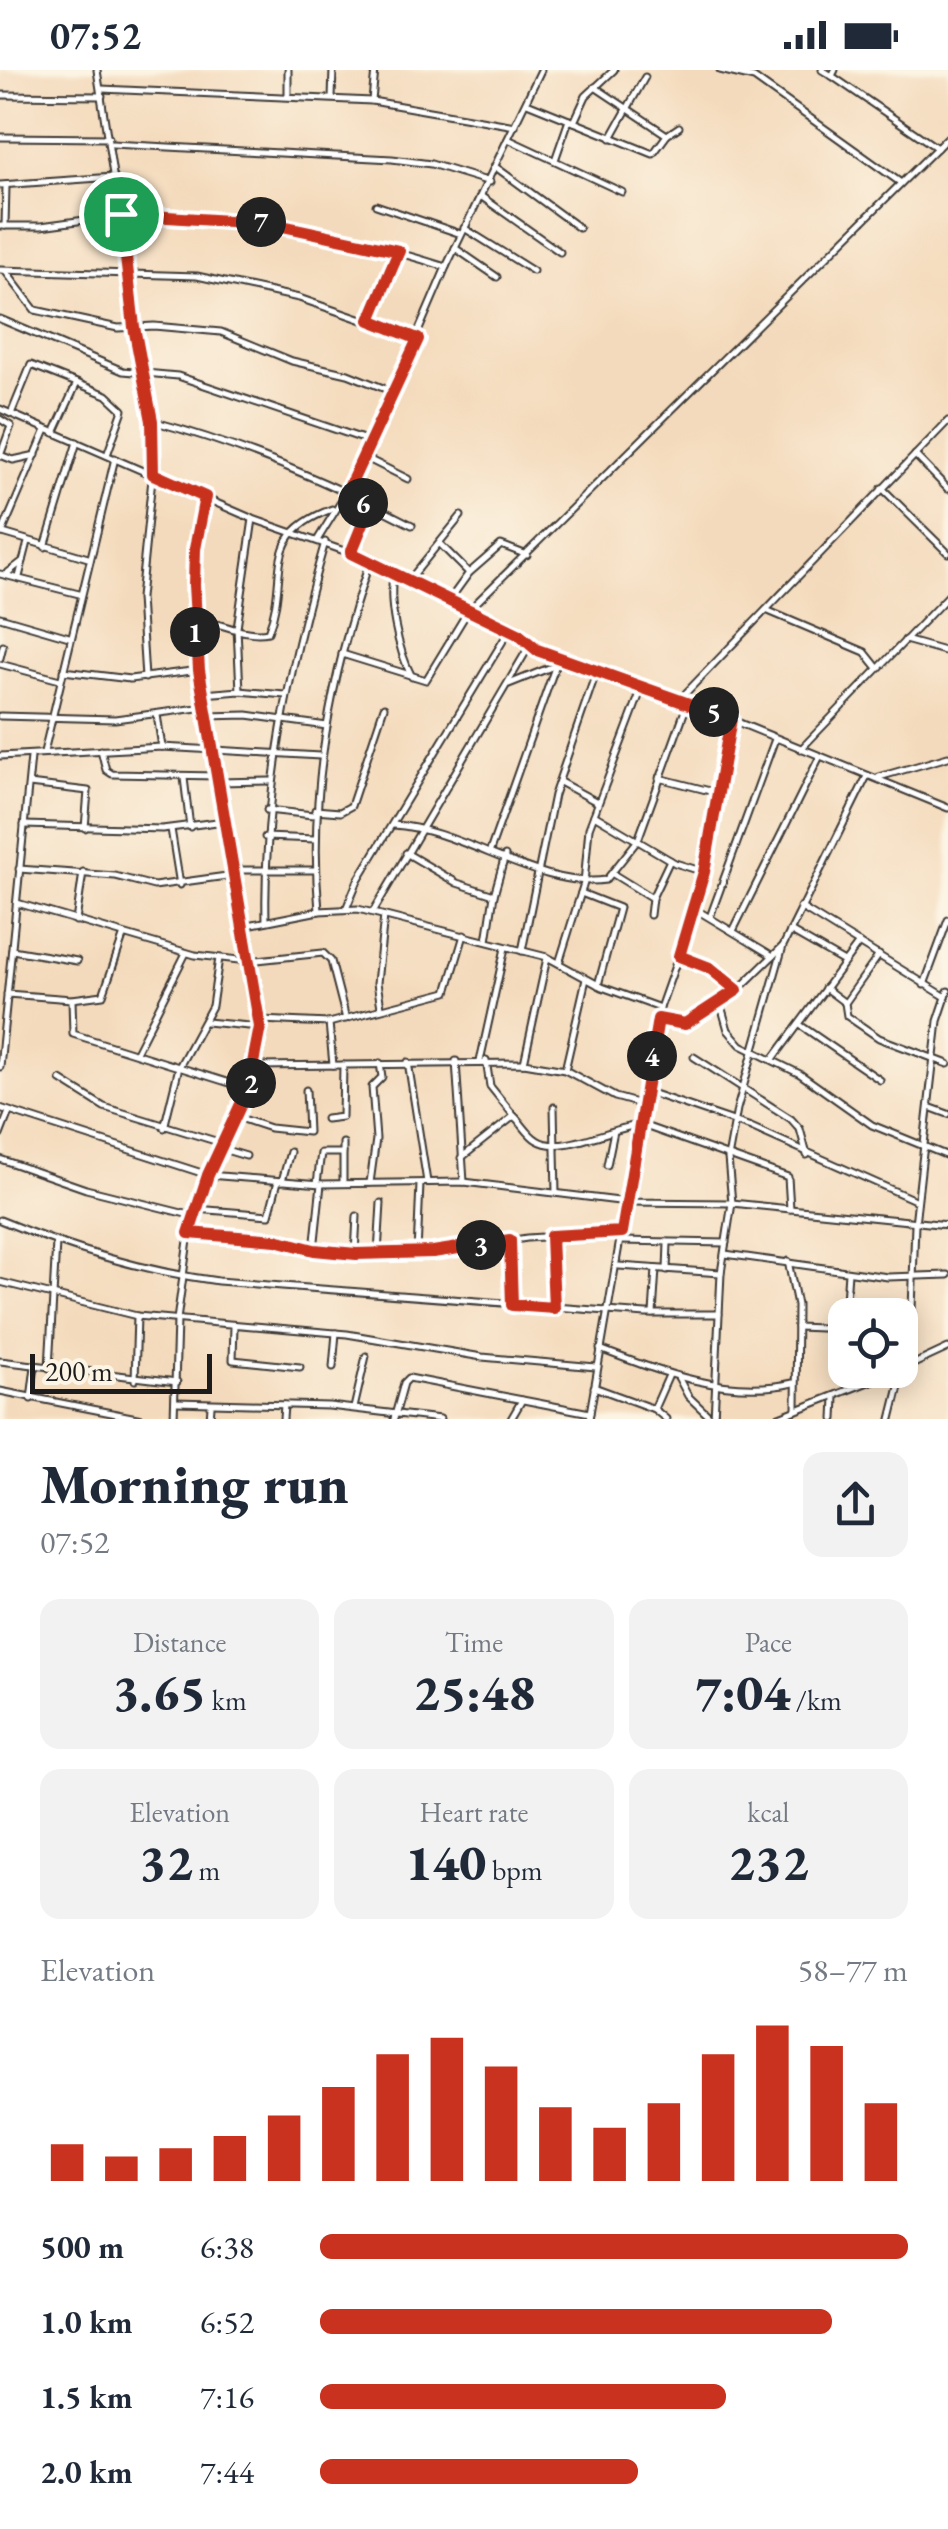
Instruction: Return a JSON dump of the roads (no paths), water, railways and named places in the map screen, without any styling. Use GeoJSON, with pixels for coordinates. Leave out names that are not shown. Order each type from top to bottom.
{"type":"FeatureCollection","features":[{"type":"Feature","properties":{"kind":"street"},"geometry":{"type":"LineString","coordinates":[[97,70],[121,214],[134,327],[152,421],[153,474],[140,598],[145,678]]}},
{"type":"Feature","properties":{"kind":"street"},"geometry":{"type":"LineString","coordinates":[[288,70],[288,96]]}},
{"type":"Feature","properties":{"kind":"street"},"geometry":{"type":"LineString","coordinates":[[332,98],[333,70]]}},
{"type":"Feature","properties":{"kind":"street"},"geometry":{"type":"LineString","coordinates":[[372,101],[375,70]]}},
{"type":"Feature","properties":{"kind":"street"},"geometry":{"type":"LineString","coordinates":[[555,160],[571,121],[595,87],[614,70]]}},
{"type":"Feature","properties":{"kind":"street"},"geometry":{"type":"LineString","coordinates":[[720,70],[754,78],[902,183]]}},
{"type":"Feature","properties":{"kind":"street"},"geometry":{"type":"LineString","coordinates":[[822,70],[834,73],[937,148]]}},
{"type":"Feature","properties":{"kind":"street"},"geometry":{"type":"LineString","coordinates":[[266,921],[266,810],[280,718],[332,509],[346,494],[364,457],[446,267],[497,168],[539,71]]}},
{"type":"Feature","properties":{"kind":"street"},"geometry":{"type":"LineString","coordinates":[[612,138],[644,77]]}},
{"type":"Feature","properties":{"kind":"street"},"geometry":{"type":"LineString","coordinates":[[595,87],[667,135]]}},
{"type":"Feature","properties":{"kind":"street"},"geometry":{"type":"LineString","coordinates":[[0,94],[101,92],[332,98],[372,101],[515,126]]}},
{"type":"Feature","properties":{"kind":"street"},"geometry":{"type":"LineString","coordinates":[[527,103],[654,154],[667,135],[679,127]]}},
{"type":"Feature","properties":{"kind":"street"},"geometry":{"type":"LineString","coordinates":[[0,138],[392,158],[432,164],[490,182]]}},
{"type":"Feature","properties":{"kind":"street"},"geometry":{"type":"LineString","coordinates":[[342,654],[414,680],[426,680],[468,612],[948,138]]}},
{"type":"Feature","properties":{"kind":"street"},"geometry":{"type":"LineString","coordinates":[[508,139],[622,192]]}},
{"type":"Feature","properties":{"kind":"street"},"geometry":{"type":"LineString","coordinates":[[497,168],[578,228]]}},
{"type":"Feature","properties":{"kind":"street"},"geometry":{"type":"LineString","coordinates":[[114,176],[3,185],[2,226],[92,219],[123,232]]}},
{"type":"Feature","properties":{"kind":"street"},"geometry":{"type":"LineString","coordinates":[[482,197],[560,252]]}},
{"type":"Feature","properties":{"kind":"street"},"geometry":{"type":"LineString","coordinates":[[92,219],[118,198]]}},
{"type":"Feature","properties":{"kind":"street"},"geometry":{"type":"LineString","coordinates":[[376,205],[463,231],[533,271]]}},
{"type":"Feature","properties":{"kind":"street"},"geometry":{"type":"LineString","coordinates":[[121,214],[273,224],[399,251],[446,267]]}},
{"type":"Feature","properties":{"kind":"street"},"geometry":{"type":"LineString","coordinates":[[455,248],[497,278]]}},
{"type":"Feature","properties":{"kind":"street"},"geometry":{"type":"LineString","coordinates":[[370,320],[399,251]]}},
{"type":"Feature","properties":{"kind":"street"},"geometry":{"type":"LineString","coordinates":[[2,270],[77,276],[129,272],[231,282],[370,320],[418,339]]}},
{"type":"Feature","properties":{"kind":"street"},"geometry":{"type":"LineString","coordinates":[[2,270],[34,310],[100,326],[222,332],[292,361],[348,374],[393,392]]}},
{"type":"Feature","properties":{"kind":"street"},"geometry":{"type":"LineString","coordinates":[[0,319],[122,371],[178,376],[369,441]]}},
{"type":"Feature","properties":{"kind":"street"},"geometry":{"type":"LineString","coordinates":[[11,414],[31,366],[76,383],[122,405],[122,419],[107,455]]}},
{"type":"Feature","properties":{"kind":"street"},"geometry":{"type":"LineString","coordinates":[[54,433],[76,383]]}},
{"type":"Feature","properties":{"kind":"street"},"geometry":{"type":"LineString","coordinates":[[0,409],[252,519],[370,560],[510,630],[530,646],[688,702],[948,808]]}},
{"type":"Feature","properties":{"kind":"street"},"geometry":{"type":"LineString","coordinates":[[0,419],[11,426],[0,456],[13,460],[36,455]]}},
{"type":"Feature","properties":{"kind":"street"},"geometry":{"type":"LineString","coordinates":[[152,421],[218,440],[412,526]]}},
{"type":"Feature","properties":{"kind":"street"},"geometry":{"type":"LineString","coordinates":[[680,700],[948,421]]}},
{"type":"Feature","properties":{"kind":"street"},"geometry":{"type":"LineString","coordinates":[[46,429],[1,533],[90,558]]}},
{"type":"Feature","properties":{"kind":"street"},"geometry":{"type":"LineString","coordinates":[[45,547],[76,442]]}},
{"type":"Feature","properties":{"kind":"street"},"geometry":{"type":"LineString","coordinates":[[914,455],[948,489]]}},
{"type":"Feature","properties":{"kind":"street"},"geometry":{"type":"LineString","coordinates":[[364,457],[408,479]]}},
{"type":"Feature","properties":{"kind":"street"},"geometry":{"type":"LineString","coordinates":[[44,752],[115,458]]}},
{"type":"Feature","properties":{"kind":"street"},"geometry":{"type":"LineString","coordinates":[[882,488],[948,553]]}},
{"type":"Feature","properties":{"kind":"street"},"geometry":{"type":"LineString","coordinates":[[174,1419],[177,1320],[189,1233],[208,1175],[256,1066],[260,1024],[199,670],[194,620],[195,549],[205,497]]}},
{"type":"Feature","properties":{"kind":"street"},"geometry":{"type":"LineString","coordinates":[[351,553],[370,506]]}},
{"type":"Feature","properties":{"kind":"street"},"geometry":{"type":"LineString","coordinates":[[194,620],[262,634],[269,631],[290,531],[305,519],[332,509]]}},
{"type":"Feature","properties":{"kind":"street"},"geometry":{"type":"LineString","coordinates":[[410,578],[462,516]]}},
{"type":"Feature","properties":{"kind":"street"},"geometry":{"type":"LineString","coordinates":[[240,691],[237,628],[252,519]]}},
{"type":"Feature","properties":{"kind":"street"},"geometry":{"type":"LineString","coordinates":[[19,578],[28,542]]}},
{"type":"Feature","properties":{"kind":"street"},"geometry":{"type":"LineString","coordinates":[[439,544],[470,573]]}},
{"type":"Feature","properties":{"kind":"street"},"geometry":{"type":"LineString","coordinates":[[448,602],[470,573],[503,544],[527,555]]}},
{"type":"Feature","properties":{"kind":"street"},"geometry":{"type":"LineString","coordinates":[[319,911],[315,812],[321,756],[342,654],[370,560]]}},
{"type":"Feature","properties":{"kind":"street"},"geometry":{"type":"LineString","coordinates":[[3,574],[22,561]]}},
{"type":"Feature","properties":{"kind":"street"},"geometry":{"type":"LineString","coordinates":[[394,572],[390,600],[399,627],[402,657],[414,680]]}},
{"type":"Feature","properties":{"kind":"street"},"geometry":{"type":"LineString","coordinates":[[3,574],[81,594]]}},
{"type":"Feature","properties":{"kind":"street"},"geometry":{"type":"LineString","coordinates":[[802,748],[948,596]]}},
{"type":"Feature","properties":{"kind":"street"},"geometry":{"type":"LineString","coordinates":[[765,610],[865,652],[877,667]]}},
{"type":"Feature","properties":{"kind":"street"},"geometry":{"type":"LineString","coordinates":[[0,617],[70,638]]}},
{"type":"Feature","properties":{"kind":"street"},"geometry":{"type":"LineString","coordinates":[[346,909],[356,884],[510,630]]}},
{"type":"Feature","properties":{"kind":"street"},"geometry":{"type":"LineString","coordinates":[[905,640],[948,652]]}},
{"type":"Feature","properties":{"kind":"street"},"geometry":{"type":"LineString","coordinates":[[2,646],[0,661],[61,680]]}},
{"type":"Feature","properties":{"kind":"street"},"geometry":{"type":"LineString","coordinates":[[374,912],[530,646]]}},
{"type":"Feature","properties":{"kind":"street"},"geometry":{"type":"LineString","coordinates":[[490,851],[559,656]]}},
{"type":"Feature","properties":{"kind":"street"},"geometry":{"type":"LineString","coordinates":[[506,685],[554,666]]}},
{"type":"Feature","properties":{"kind":"street"},"geometry":{"type":"LineString","coordinates":[[63,671],[99,678],[145,678],[199,670]]}},
{"type":"Feature","properties":{"kind":"street"},"geometry":{"type":"LineString","coordinates":[[522,950],[559,782],[598,670]]}},
{"type":"Feature","properties":{"kind":"street"},"geometry":{"type":"LineString","coordinates":[[559,963],[582,893],[586,838],[642,688]]}},
{"type":"Feature","properties":{"kind":"street"},"geometry":{"type":"LineString","coordinates":[[203,694],[240,691],[285,695]]}},
{"type":"Feature","properties":{"kind":"street"},"geometry":{"type":"LineString","coordinates":[[392,825],[422,827],[542,870],[602,882],[613,874],[638,840],[688,702]]}},
{"type":"Feature","properties":{"kind":"street"},"geometry":{"type":"LineString","coordinates":[[266,810],[340,812],[351,806],[384,706]]}},
{"type":"Feature","properties":{"kind":"street"},"geometry":{"type":"LineString","coordinates":[[0,716],[53,714],[115,719],[205,707]]}},
{"type":"Feature","properties":{"kind":"street"},"geometry":{"type":"LineString","coordinates":[[157,715],[162,747]]}},
{"type":"Feature","properties":{"kind":"street"},"geometry":{"type":"LineString","coordinates":[[207,716],[280,718],[327,726]]}},
{"type":"Feature","properties":{"kind":"street"},"geometry":{"type":"LineString","coordinates":[[394,1416],[410,1378],[589,1416],[619,1266],[660,1008],[695,909],[731,719]]}},
{"type":"Feature","properties":{"kind":"street"},"geometry":{"type":"LineString","coordinates":[[710,917],[775,739]]}},
{"type":"Feature","properties":{"kind":"street"},"geometry":{"type":"LineString","coordinates":[[0,756],[162,747],[321,756]]}},
{"type":"Feature","properties":{"kind":"street"},"geometry":{"type":"LineString","coordinates":[[102,750],[104,766],[112,774],[270,781]]}},
{"type":"Feature","properties":{"kind":"street"},"geometry":{"type":"LineString","coordinates":[[0,1067],[31,756]]}},
{"type":"Feature","properties":{"kind":"street"},"geometry":{"type":"LineString","coordinates":[[733,931],[820,756]]}},
{"type":"Feature","properties":{"kind":"street"},"geometry":{"type":"LineString","coordinates":[[876,778],[948,757]]}},
{"type":"Feature","properties":{"kind":"street"},"geometry":{"type":"LineString","coordinates":[[713,1419],[721,1273],[732,1203],[728,1158],[734,1121],[783,946],[868,774]]}},
{"type":"Feature","properties":{"kind":"street"},"geometry":{"type":"LineString","coordinates":[[184,778],[190,827]]}},
{"type":"Feature","properties":{"kind":"street"},"geometry":{"type":"LineString","coordinates":[[659,778],[716,792]]}},
{"type":"Feature","properties":{"kind":"street"},"geometry":{"type":"LineString","coordinates":[[559,782],[597,802]]}},
{"type":"Feature","properties":{"kind":"street"},"geometry":{"type":"LineString","coordinates":[[29,784],[88,791],[85,830]]}},
{"type":"Feature","properties":{"kind":"street"},"geometry":{"type":"LineString","coordinates":[[594,815],[670,860],[704,872]]}},
{"type":"Feature","properties":{"kind":"street"},"geometry":{"type":"LineString","coordinates":[[24,824],[85,830],[170,829],[225,820]]}},
{"type":"Feature","properties":{"kind":"street"},"geometry":{"type":"LineString","coordinates":[[170,829],[180,885]]}},
{"type":"Feature","properties":{"kind":"street"},"geometry":{"type":"LineString","coordinates":[[266,837],[315,839]]}},
{"type":"Feature","properties":{"kind":"street"},"geometry":{"type":"LineString","coordinates":[[406,853],[457,883],[494,895]]}},
{"type":"Feature","properties":{"kind":"street"},"geometry":{"type":"LineString","coordinates":[[487,942],[505,856]]}},
{"type":"Feature","properties":{"kind":"street"},"geometry":{"type":"LineString","coordinates":[[650,916],[652,898],[670,860]]}},
{"type":"Feature","properties":{"kind":"street"},"geometry":{"type":"LineString","coordinates":[[19,869],[83,872],[146,886],[180,885],[265,869],[315,870]]}},
{"type":"Feature","properties":{"kind":"street"},"geometry":{"type":"LineString","coordinates":[[76,922],[83,872]]}},
{"type":"Feature","properties":{"kind":"street"},"geometry":{"type":"LineString","coordinates":[[613,874],[652,898]]}},
{"type":"Feature","properties":{"kind":"street"},"geometry":{"type":"LineString","coordinates":[[582,893],[619,908],[598,985]]}},
{"type":"Feature","properties":{"kind":"street"},"geometry":{"type":"LineString","coordinates":[[16,903],[186,953],[248,960],[327,954],[346,1019]]}},
{"type":"Feature","properties":{"kind":"street"},"geometry":{"type":"LineString","coordinates":[[800,907],[924,985],[947,995],[934,1058],[915,1224],[913,1298]]}},
{"type":"Feature","properties":{"kind":"street"},"geometry":{"type":"LineString","coordinates":[[695,909],[773,956]]}},
{"type":"Feature","properties":{"kind":"street"},"geometry":{"type":"LineString","coordinates":[[243,926],[319,911],[374,912],[547,958],[598,985],[660,1008]]}},
{"type":"Feature","properties":{"kind":"street"},"geometry":{"type":"LineString","coordinates":[[381,1008],[377,983],[384,916]]}},
{"type":"Feature","properties":{"kind":"street"},"geometry":{"type":"LineString","coordinates":[[924,985],[948,920]]}},
{"type":"Feature","properties":{"kind":"street"},"geometry":{"type":"LineString","coordinates":[[790,931],[844,963]]}},
{"type":"Feature","properties":{"kind":"street"},"geometry":{"type":"LineString","coordinates":[[206,1022],[329,1024],[450,990],[464,935]]}},
{"type":"Feature","properties":{"kind":"street"},"geometry":{"type":"LineString","coordinates":[[7,994],[72,1000],[98,998],[107,992],[123,937]]}},
{"type":"Feature","properties":{"kind":"street"},"geometry":{"type":"LineString","coordinates":[[773,1060],[859,943]]}},
{"type":"Feature","properties":{"kind":"street"},"geometry":{"type":"LineString","coordinates":[[658,1019],[685,1024],[737,990],[783,946]]}},
{"type":"Feature","properties":{"kind":"street"},"geometry":{"type":"LineString","coordinates":[[505,948],[483,1060],[490,1086],[534,1138],[555,1142],[596,1138],[615,1128],[642,1125],[791,1179],[790,1210]]}},
{"type":"Feature","properties":{"kind":"street"},"geometry":{"type":"LineString","coordinates":[[12,950],[77,961]]}},
{"type":"Feature","properties":{"kind":"street"},"geometry":{"type":"LineString","coordinates":[[136,1052],[186,953]]}},
{"type":"Feature","properties":{"kind":"street"},"geometry":{"type":"LineString","coordinates":[[844,1003],[879,955]]}},
{"type":"Feature","properties":{"kind":"street"},"geometry":{"type":"LineString","coordinates":[[679,956],[710,968],[737,990]]}},
{"type":"Feature","properties":{"kind":"street"},"geometry":{"type":"LineString","coordinates":[[164,1128],[180,1067],[206,1022],[218,958]]}},
{"type":"Feature","properties":{"kind":"street"},"geometry":{"type":"LineString","coordinates":[[524,1063],[547,958]]}},
{"type":"Feature","properties":{"kind":"street"},"geometry":{"type":"LineString","coordinates":[[565,1070],[586,978]]}},
{"type":"Feature","properties":{"kind":"street"},"geometry":{"type":"LineString","coordinates":[[825,988],[844,1003],[847,1016],[870,1032],[948,1064]]}},
{"type":"Feature","properties":{"kind":"street"},"geometry":{"type":"LineString","coordinates":[[72,1000],[73,1034],[248,1089]]}},
{"type":"Feature","properties":{"kind":"street"},"geometry":{"type":"LineString","coordinates":[[720,1002],[734,1040],[773,1060],[872,1125],[948,1156]]}},
{"type":"Feature","properties":{"kind":"street"},"geometry":{"type":"LineString","coordinates":[[329,1024],[334,1066]]}},
{"type":"Feature","properties":{"kind":"street"},"geometry":{"type":"LineString","coordinates":[[800,1025],[880,1080]]}},
{"type":"Feature","properties":{"kind":"street"},"geometry":{"type":"LineString","coordinates":[[694,1057],[796,1124],[808,1155]]}},
{"type":"Feature","properties":{"kind":"street"},"geometry":{"type":"LineString","coordinates":[[256,1066],[483,1060],[524,1063],[565,1070],[621,1100],[644,1105]]}},
{"type":"Feature","properties":{"kind":"street"},"geometry":{"type":"LineString","coordinates":[[456,1061],[464,1182]]}},
{"type":"Feature","properties":{"kind":"street"},"geometry":{"type":"LineString","coordinates":[[408,1062],[424,1183],[417,1253]]}},
{"type":"Feature","properties":{"kind":"street"},"geometry":{"type":"LineString","coordinates":[[370,1183],[376,1139],[372,1087],[382,1077],[380,1063]]}},
{"type":"Feature","properties":{"kind":"street"},"geometry":{"type":"LineString","coordinates":[[326,1119],[342,1117],[343,1065]]}},
{"type":"Feature","properties":{"kind":"street"},"geometry":{"type":"LineString","coordinates":[[60,1080],[104,1107],[246,1156]]}},
{"type":"Feature","properties":{"kind":"street"},"geometry":{"type":"LineString","coordinates":[[234,1116],[305,1133],[306,1090]]}},
{"type":"Feature","properties":{"kind":"street"},"geometry":{"type":"LineString","coordinates":[[645,1091],[734,1121],[918,1201]]}},
{"type":"Feature","properties":{"kind":"street"},"geometry":{"type":"LineString","coordinates":[[554,1107],[556,1193]]}},
{"type":"Feature","properties":{"kind":"street"},"geometry":{"type":"LineString","coordinates":[[929,1107],[948,1114]]}},
{"type":"Feature","properties":{"kind":"street"},"geometry":{"type":"LineString","coordinates":[[0,1108],[208,1175],[319,1184],[464,1182],[627,1202],[732,1203],[915,1224],[948,1224]]}},
{"type":"Feature","properties":{"kind":"street"},"geometry":{"type":"LineString","coordinates":[[0,1135],[10,1112]]}},
{"type":"Feature","properties":{"kind":"street"},"geometry":{"type":"LineString","coordinates":[[461,1158],[514,1116]]}},
{"type":"Feature","properties":{"kind":"street"},"geometry":{"type":"LineString","coordinates":[[606,1166],[615,1128]]}},
{"type":"Feature","properties":{"kind":"street"},"geometry":{"type":"LineString","coordinates":[[342,1143],[343,1184]]}},
{"type":"Feature","properties":{"kind":"street"},"geometry":{"type":"LineString","coordinates":[[0,1159],[86,1189],[195,1213],[270,1214],[290,1152]]}},
{"type":"Feature","properties":{"kind":"street"},"geometry":{"type":"LineString","coordinates":[[314,1250],[319,1155],[342,1153]]}},
{"type":"Feature","properties":{"kind":"street"},"geometry":{"type":"LineString","coordinates":[[378,1254],[382,1203]]}},
{"type":"Feature","properties":{"kind":"street"},"geometry":{"type":"LineString","coordinates":[[356,1254],[357,1216]]}},
{"type":"Feature","properties":{"kind":"street"},"geometry":{"type":"LineString","coordinates":[[0,1220],[56,1243],[181,1276],[287,1289],[554,1308],[720,1314]]}},
{"type":"Feature","properties":{"kind":"street"},"geometry":{"type":"LineString","coordinates":[[189,1233],[276,1240],[314,1250],[378,1254],[622,1232]]}},
{"type":"Feature","properties":{"kind":"street"},"geometry":{"type":"LineString","coordinates":[[551,1236],[554,1308]]}},
{"type":"Feature","properties":{"kind":"street"},"geometry":{"type":"LineString","coordinates":[[510,1240],[512,1305]]}},
{"type":"Feature","properties":{"kind":"street"},"geometry":{"type":"LineString","coordinates":[[620,1241],[726,1243]]}},
{"type":"Feature","properties":{"kind":"street"},"geometry":{"type":"LineString","coordinates":[[48,1368],[56,1243]]}},
{"type":"Feature","properties":{"kind":"street"},"geometry":{"type":"LineString","coordinates":[[667,1270],[668,1243]]}},
{"type":"Feature","properties":{"kind":"street"},"geometry":{"type":"LineString","coordinates":[[725,1254],[913,1279],[948,1275]]}},
{"type":"Feature","properties":{"kind":"street"},"geometry":{"type":"LineString","coordinates":[[788,1261],[797,1328],[793,1384],[796,1410]]}},
{"type":"Feature","properties":{"kind":"street"},"geometry":{"type":"LineString","coordinates":[[619,1266],[721,1273]]}},
{"type":"Feature","properties":{"kind":"street"},"geometry":{"type":"LineString","coordinates":[[653,1314],[656,1268]]}},
{"type":"Feature","properties":{"kind":"street"},"geometry":{"type":"LineString","coordinates":[[846,1298],[848,1272]]}},
{"type":"Feature","properties":{"kind":"street"},"geometry":{"type":"LineString","coordinates":[[0,1282],[51,1298],[138,1316],[336,1334],[470,1355],[596,1367]]}},
{"type":"Feature","properties":{"kind":"street"},"geometry":{"type":"LineString","coordinates":[[135,1380],[138,1316]]}},
{"type":"Feature","properties":{"kind":"street"},"geometry":{"type":"LineString","coordinates":[[234,1324],[233,1360],[300,1367]]}},
{"type":"Feature","properties":{"kind":"street"},"geometry":{"type":"LineString","coordinates":[[797,1328],[828,1329]]}},
{"type":"Feature","properties":{"kind":"street"},"geometry":{"type":"LineString","coordinates":[[333,1367],[336,1334]]}},
{"type":"Feature","properties":{"kind":"street"},"geometry":{"type":"LineString","coordinates":[[918,1362],[948,1348]]}},
{"type":"Feature","properties":{"kind":"street"},"geometry":{"type":"LineString","coordinates":[[600,1350],[678,1377],[764,1388],[793,1384]]}},
{"type":"Feature","properties":{"kind":"street"},"geometry":{"type":"LineString","coordinates":[[354,1408],[366,1356]]}},
{"type":"Feature","properties":{"kind":"street"},"geometry":{"type":"LineString","coordinates":[[0,1361],[135,1380],[178,1382]]}},
{"type":"Feature","properties":{"kind":"street"},"geometry":{"type":"LineString","coordinates":[[31,1399],[36,1366]]}},
{"type":"Feature","properties":{"kind":"street"},"geometry":{"type":"LineString","coordinates":[[654,1409],[670,1374]]}},
{"type":"Feature","properties":{"kind":"street"},"geometry":{"type":"LineString","coordinates":[[678,1377],[688,1396],[713,1419]]}},
{"type":"Feature","properties":{"kind":"street"},"geometry":{"type":"LineString","coordinates":[[594,1387],[654,1409],[666,1419]]}},
{"type":"Feature","properties":{"kind":"street"},"geometry":{"type":"LineString","coordinates":[[778,1418],[854,1388]]}},
{"type":"Feature","properties":{"kind":"street"},"geometry":{"type":"LineString","coordinates":[[891,1419],[897,1388]]}},
{"type":"Feature","properties":{"kind":"street"},"geometry":{"type":"LineString","coordinates":[[0,1391],[142,1419]]}},
{"type":"Feature","properties":{"kind":"street"},"geometry":{"type":"LineString","coordinates":[[834,1396],[834,1419]]}},
{"type":"Feature","properties":{"kind":"street"},"geometry":{"type":"LineString","coordinates":[[511,1419],[522,1400]]}},
{"type":"Feature","properties":{"kind":"street"},"geometry":{"type":"LineString","coordinates":[[176,1402],[354,1408],[440,1419]]}},
{"type":"Feature","properties":{"kind":"street"},"geometry":{"type":"LineString","coordinates":[[283,1419],[284,1405]]}},
{"type":"Feature","properties":{"kind":"street"},"geometry":{"type":"LineString","coordinates":[[210,1419],[211,1406]]}},
{"type":"Feature","properties":{"kind":"street"},"geometry":{"type":"LineString","coordinates":[[247,1406],[248,1419]]}},
{"type":"Feature","properties":{"kind":"street"},"geometry":{"type":"LineString","coordinates":[[79,1419],[82,1408]]}}]}
